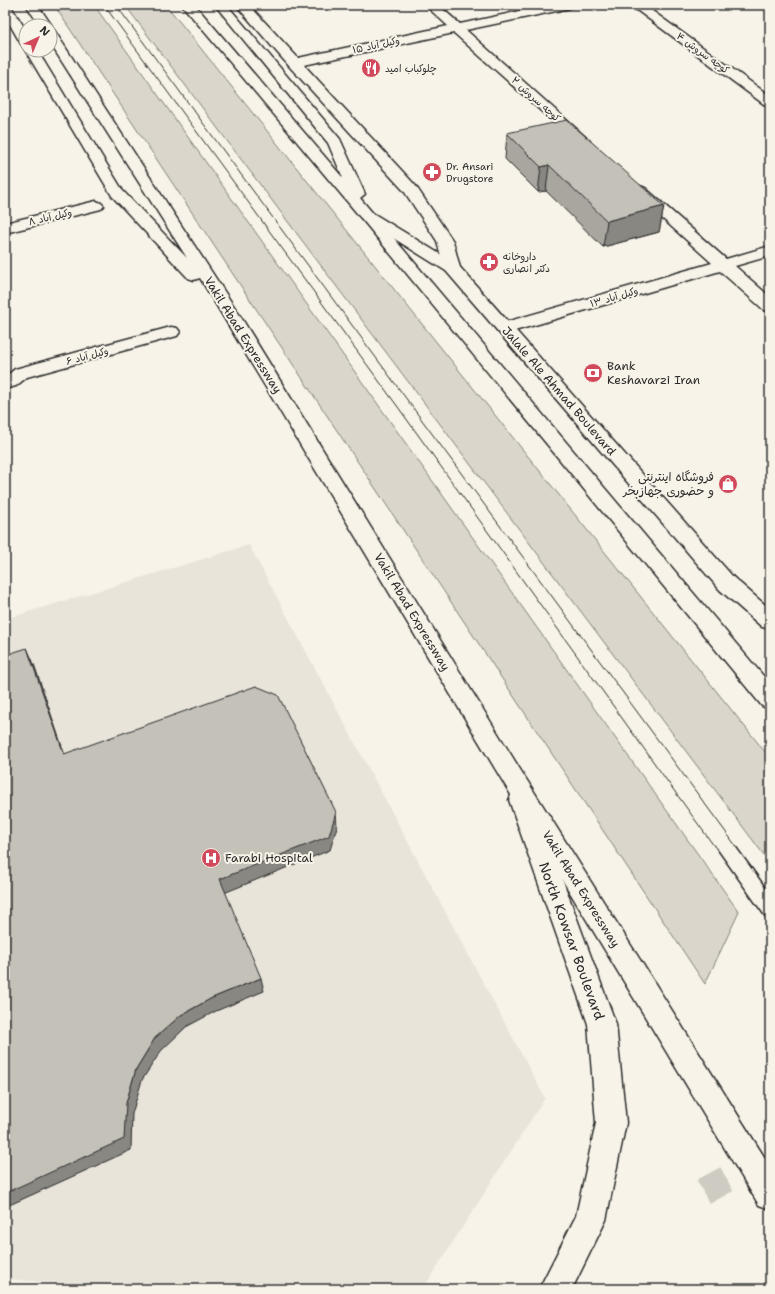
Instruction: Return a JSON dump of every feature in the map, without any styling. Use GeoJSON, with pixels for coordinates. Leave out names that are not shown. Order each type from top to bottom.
{"type":"FeatureCollection","features":[{"type":"Feature","properties":{"kind":"main road"},"geometry":{"type":"LineString","coordinates":[[32,5],[41,18]]}},
{"type":"Feature","properties":{"kind":"main road"},"geometry":{"type":"LineString","coordinates":[[188,5],[366,215],[770,700]]}},
{"type":"Feature","properties":{"kind":"main road"},"geometry":{"type":"LineString","coordinates":[[221,5],[335,142],[366,215]]}},
{"type":"Feature","properties":{"kind":"main road"},"geometry":{"type":"LineString","coordinates":[[242,5],[410,188],[445,241],[452,268]]}},
{"type":"Feature","properties":{"kind":"main road","name":"کوچه سروش ۲"},"geometry":{"type":"LineString","coordinates":[[431,5],[593,149]]}},
{"type":"Feature","properties":{"kind":"main road","name":"۱۵ وکیل آباد"},"geometry":{"type":"LineString","coordinates":[[294,63],[566,5]]}},
{"type":"Feature","properties":{"kind":"main road","name":"کوچه سروش ۴"},"geometry":{"type":"LineString","coordinates":[[636,5],[770,102]]}},
{"type":"Feature","properties":{"kind":"main road"},"geometry":{"type":"LineString","coordinates":[[5,6],[18,28]]}},
{"type":"Feature","properties":{"kind":"main road","name":"Vakil Abad Expressway"},"geometry":{"type":"LineString","coordinates":[[58,44],[231,314],[513,778],[770,1194]]}},
{"type":"Feature","properties":{"kind":"main road"},"geometry":{"type":"LineString","coordinates":[[36,58],[117,193],[231,314]]}},
{"type":"Feature","properties":{"kind":"main road"},"geometry":{"type":"LineString","coordinates":[[628,181],[770,306]]}},
{"type":"Feature","properties":{"kind":"main road","name":"۸ وکیل آباد"},"geometry":{"type":"LineString","coordinates":[[5,228],[96,206]]}},
{"type":"Feature","properties":{"kind":"main road","name":"Jalale Ale Ahmad Boulevard"},"geometry":{"type":"LineString","coordinates":[[366,215],[452,268],[727,584],[770,621]]}},
{"type":"Feature","properties":{"kind":"main road","name":"۱۳ وکیل آباد"},"geometry":{"type":"LineString","coordinates":[[505,328],[770,252]]}},
{"type":"Feature","properties":{"kind":"main road","name":"۶ وکیل آباد"},"geometry":{"type":"LineString","coordinates":[[5,384],[21,373],[171,332]]}},
{"type":"Feature","properties":{"kind":"main road","name":"North Kowsar Boulevard"},"geometry":{"type":"LineString","coordinates":[[513,778],[602,1024],[611,1123],[591,1220],[555,1289]]}},
{"type":"Feature","properties":{"kind":"shaded area"},"geometry":{"type":"Polygon","coordinates":[[[54,5],[94,5],[739,912],[705,984],[54,5]]]}},
{"type":"Feature","properties":{"kind":"shaded area"},"geometry":{"type":"Polygon","coordinates":[[[125,5],[166,5],[770,758],[770,863],[125,5]]]}},
{"type":"Feature","properties":{"kind":"shaded area","name":"Farabi Hospital"},"geometry":{"type":"Polygon","coordinates":[[[249,545],[545,1098],[423,1289],[141,1289],[5,1279],[5,619],[249,545]]]}},
{"type":"Feature","properties":{"kind":"building"},"geometry":{"type":"Polygon","coordinates":[[[567,120],[664,206],[607,221],[549,165],[541,167],[507,133],[567,120]]]}},
{"type":"Feature","properties":{"kind":"building"},"geometry":{"type":"Polygon","coordinates":[[[27,648],[64,754],[256,686],[278,695],[336,812],[329,836],[220,879],[261,978],[212,998],[181,1015],[155,1038],[136,1069],[126,1103],[124,1139],[5,1193],[5,655],[27,648]]]}},
{"type":"Feature","properties":{"kind":"tunnel"},"geometry":{"type":"LineString","coordinates":[[703,1192],[770,1156]]}},
{"type":"Feature","properties":{"kind":"tram line"},"geometry":{"type":"LineString","coordinates":[[104,5],[398,407],[714,846]]}},
{"type":"Feature","properties":{"kind":"tram line"},"geometry":{"type":"LineString","coordinates":[[116,5],[736,846]]}},
{"type":"Feature","properties":{"kind":"tram line"},"geometry":{"type":"LineString","coordinates":[[714,845],[770,924]]}},
{"type":"Feature","properties":{"kind":"tram line"},"geometry":{"type":"LineString","coordinates":[[735,845],[770,893]]}},
{"type":"Feature","properties":{"kind":"place","name":"چلوکباب امید"},"geometry":{"type":"Point","coordinates":[371,68]}},
{"type":"Feature","properties":{"kind":"place","name":"Dr. Ansari Drugstore"},"geometry":{"type":"Point","coordinates":[432,172]}},
{"type":"Feature","properties":{"kind":"place","name":"داروخانه دکتر انصاری"},"geometry":{"type":"Point","coordinates":[489,262]}},
{"type":"Feature","properties":{"kind":"place","name":"Bank Keshavarzi Iran"},"geometry":{"type":"Point","coordinates":[593,373]}},
{"type":"Feature","properties":{"kind":"place","name":"فروشگاه اینترنتی و حضوری جهازبخر"},"geometry":{"type":"Point","coordinates":[728,484]}},
{"type":"Feature","properties":{"kind":"place","name":"Farabi Hospital"},"geometry":{"type":"Point","coordinates":[211,858]}}]}
